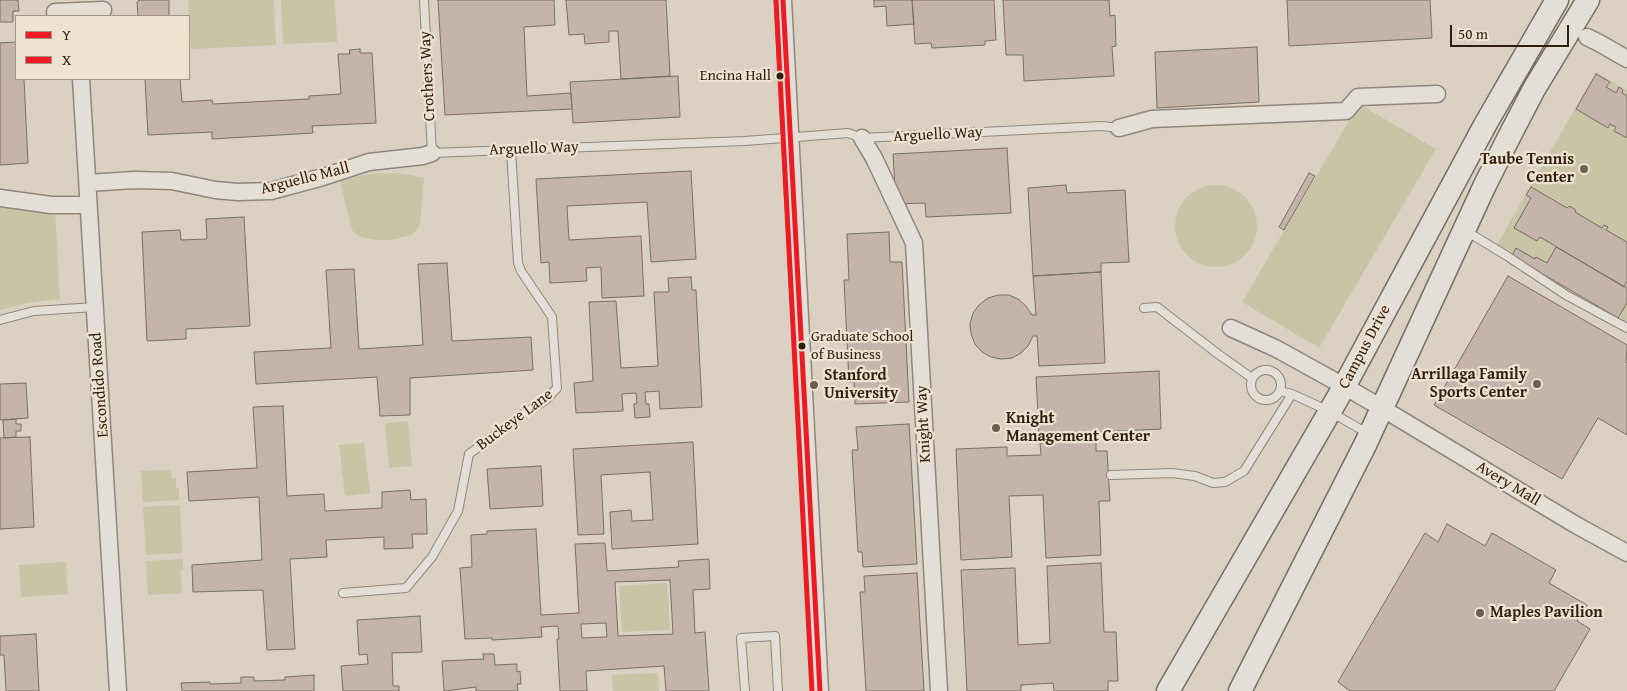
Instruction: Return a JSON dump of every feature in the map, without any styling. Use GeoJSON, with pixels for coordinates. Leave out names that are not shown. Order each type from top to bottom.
{"type":"FeatureCollection","features":[{"type":"Feature","properties":{"kind":"street"},"geometry":{"type":"LineString","coordinates":[[783,0],[820,691]]}},
{"type":"Feature","properties":{"kind":"street","name":"Campus Drive"},"geometry":{"type":"LineString","coordinates":[[1168,691],[1344,387],[1485,125],[1557,0]]}},
{"type":"Feature","properties":{"kind":"street"},"geometry":{"type":"LineString","coordinates":[[1240,691],[1365,445],[1484,187],[1534,89],[1588,0]]}},
{"type":"Feature","properties":{"kind":"street"},"geometry":{"type":"LineString","coordinates":[[54,9],[104,9]]}},
{"type":"Feature","properties":{"kind":"street"},"geometry":{"type":"LineString","coordinates":[[1587,38],[1627,59]]}},
{"type":"Feature","properties":{"kind":"street","name":"Escondido Road"},"geometry":{"type":"LineString","coordinates":[[81,80],[118,691]]}},
{"type":"Feature","properties":{"kind":"street","name":"Arguello Way"},"geometry":{"type":"LineString","coordinates":[[1119,128],[1152,120],[1346,111],[1358,97],[1437,94]]}},
{"type":"Feature","properties":{"kind":"street","name":"Knight Way"},"geometry":{"type":"LineString","coordinates":[[862,138],[874,158],[914,243],[939,691]]}},
{"type":"Feature","properties":{"kind":"street","name":"Arguello Mall"},"geometry":{"type":"LineString","coordinates":[[88,183],[134,180],[172,181],[215,190],[238,192],[271,191],[369,162],[422,156],[432,153]]}},
{"type":"Feature","properties":{"kind":"street"},"geometry":{"type":"LineString","coordinates":[[0,198],[51,205],[88,205]]}},
{"type":"Feature","properties":{"kind":"street"},"geometry":{"type":"LineString","coordinates":[[1231,328],[1277,349],[1333,380]]}},
{"type":"Feature","properties":{"kind":"street"},"geometry":{"type":"LineString","coordinates":[[1349,389],[1375,404]]}},
{"type":"Feature","properties":{"kind":"street","name":"Avery Mall"},"geometry":{"type":"LineString","coordinates":[[1390,412],[1627,554]]}},
{"type":"Feature","properties":{"kind":"lane","name":"Crothers Way"},"geometry":{"type":"LineString","coordinates":[[424,0],[432,153]]}},
{"type":"Feature","properties":{"kind":"lane","name":"Arguello Way"},"geometry":{"type":"LineString","coordinates":[[432,153],[790,138],[848,133],[862,138],[1102,126],[1119,128]]}},
{"type":"Feature","properties":{"kind":"lane","name":"Buckeye Lane"},"geometry":{"type":"LineString","coordinates":[[343,593],[406,588],[432,557],[458,511],[469,454],[526,412],[546,400],[557,388],[552,317],[521,271],[518,263],[511,150]]}},
{"type":"Feature","properties":{"kind":"lane"},"geometry":{"type":"LineString","coordinates":[[1464,230],[1566,295],[1627,328]]}},
{"type":"Feature","properties":{"kind":"lane"},"geometry":{"type":"LineString","coordinates":[[1144,308],[1157,307],[1252,378]]}},
{"type":"Feature","properties":{"kind":"lane"},"geometry":{"type":"LineString","coordinates":[[0,320],[34,311],[95,308]]}},
{"type":"Feature","properties":{"kind":"lane"},"geometry":{"type":"LineString","coordinates":[[1263,370],[1272,371],[1281,382],[1280,391],[1274,398],[1259,399],[1252,392],[1250,382],[1255,374],[1263,370]]}},
{"type":"Feature","properties":{"kind":"lane"},"geometry":{"type":"LineString","coordinates":[[1280,391],[1292,394],[1329,411],[1369,434]]}},
{"type":"Feature","properties":{"kind":"lane"},"geometry":{"type":"LineString","coordinates":[[1111,475],[1172,472],[1195,476],[1213,483],[1225,482],[1244,471],[1292,394]]}},
{"type":"Feature","properties":{"kind":"lane"},"geometry":{"type":"LineString","coordinates":[[745,691],[741,638],[775,636],[778,691]]}},
{"type":"Feature","properties":{"kind":"shaded area"},"geometry":{"type":"Polygon","coordinates":[[[188,0],[274,0],[276,45],[191,49],[188,0]]]}},
{"type":"Feature","properties":{"kind":"shaded area"},"geometry":{"type":"Polygon","coordinates":[[[281,0],[335,0],[337,42],[285,44],[283,42],[281,0]]]}},
{"type":"Feature","properties":{"kind":"shaded area","name":"Taube Tennis Center"},"geometry":{"type":"Polygon","coordinates":[[[1596,72],[1627,90],[1627,324],[1495,248],[1596,72]]]}},
{"type":"Feature","properties":{"kind":"shaded area"},"geometry":{"type":"Polygon","coordinates":[[[1359,104],[1436,149],[1319,348],[1242,302],[1359,104]]]}},
{"type":"Feature","properties":{"kind":"shaded area"},"geometry":{"type":"Polygon","coordinates":[[[376,173],[400,173],[424,178],[420,224],[411,235],[391,240],[375,240],[358,236],[352,230],[340,181],[376,173]]]}},
{"type":"Feature","properties":{"kind":"shaded area"},"geometry":{"type":"Polygon","coordinates":[[[1216,185],[1232,189],[1245,197],[1253,210],[1257,226],[1253,242],[1245,255],[1232,263],[1216,267],[1200,263],[1187,255],[1179,242],[1175,226],[1179,210],[1187,197],[1200,189],[1216,185]]]}},
{"type":"Feature","properties":{"kind":"shaded area"},"geometry":{"type":"Polygon","coordinates":[[[0,201],[55,211],[60,299],[27,303],[0,310],[0,201]]]}},
{"type":"Feature","properties":{"kind":"shaded area"},"geometry":{"type":"Polygon","coordinates":[[[408,421],[412,466],[389,468],[385,423],[408,421]]]}},
{"type":"Feature","properties":{"kind":"shaded area"},"geometry":{"type":"Polygon","coordinates":[[[364,443],[370,493],[345,496],[339,445],[364,443]]]}},
{"type":"Feature","properties":{"kind":"shaded area"},"geometry":{"type":"Polygon","coordinates":[[[171,470],[172,478],[176,478],[176,488],[179,488],[179,500],[143,502],[141,471],[171,470]]]}},
{"type":"Feature","properties":{"kind":"shaded area"},"geometry":{"type":"Polygon","coordinates":[[[180,505],[182,553],[146,555],[143,507],[180,505]]]}},
{"type":"Feature","properties":{"kind":"shaded area"},"geometry":{"type":"Polygon","coordinates":[[[183,559],[183,570],[180,570],[182,593],[148,595],[146,561],[183,559]]]}},
{"type":"Feature","properties":{"kind":"shaded area"},"geometry":{"type":"Polygon","coordinates":[[[66,562],[68,594],[21,597],[19,565],[66,562]]]}},
{"type":"Feature","properties":{"kind":"shaded area"},"geometry":{"type":"Polygon","coordinates":[[[667,583],[670,630],[622,632],[619,586],[667,583]]]}},
{"type":"Feature","properties":{"kind":"shaded area"},"geometry":{"type":"Polygon","coordinates":[[[658,673],[659,691],[613,691],[612,675],[658,673]]]}},
{"type":"Feature","properties":{"kind":"building"},"geometry":{"type":"Polygon","coordinates":[[[0,0],[18,0],[19,11],[13,11],[13,22],[0,22],[0,0]]]}},
{"type":"Feature","properties":{"kind":"building"},"geometry":{"type":"Polygon","coordinates":[[[139,0],[169,0],[169,15],[138,15],[137,2],[139,0]]]}},
{"type":"Feature","properties":{"kind":"building"},"geometry":{"type":"Polygon","coordinates":[[[438,0],[554,0],[555,25],[524,27],[527,96],[571,93],[572,109],[445,115],[438,0]]]}},
{"type":"Feature","properties":{"kind":"building"},"geometry":{"type":"Polygon","coordinates":[[[566,0],[666,0],[670,76],[621,79],[618,31],[609,31],[609,42],[585,44],[584,34],[569,35],[566,0]]]}},
{"type":"Feature","properties":{"kind":"building"},"geometry":{"type":"Polygon","coordinates":[[[874,0],[912,0],[914,24],[887,26],[886,6],[874,7],[874,0]]]}},
{"type":"Feature","properties":{"kind":"building"},"geometry":{"type":"Polygon","coordinates":[[[912,0],[994,0],[996,40],[985,41],[985,45],[932,48],[931,43],[915,44],[912,0]]]}},
{"type":"Feature","properties":{"kind":"building"},"geometry":{"type":"Polygon","coordinates":[[[1003,0],[1109,0],[1110,16],[1115,15],[1116,46],[1112,47],[1114,76],[1024,81],[1023,55],[1006,55],[1003,0]]]}},
{"type":"Feature","properties":{"kind":"building"},"geometry":{"type":"Polygon","coordinates":[[[1287,0],[1430,0],[1432,38],[1289,46],[1287,0]]]}},
{"type":"Feature","properties":{"kind":"building"},"geometry":{"type":"Polygon","coordinates":[[[15,42],[15,80],[24,80],[28,163],[0,165],[0,43],[15,42]]]}},
{"type":"Feature","properties":{"kind":"building"},"geometry":{"type":"Polygon","coordinates":[[[1257,47],[1259,102],[1157,108],[1155,52],[1257,47]]]}},
{"type":"Feature","properties":{"kind":"building"},"geometry":{"type":"Polygon","coordinates":[[[360,49],[360,53],[372,53],[376,123],[312,126],[313,133],[212,139],[212,132],[148,135],[145,80],[180,80],[182,102],[212,100],[213,104],[309,99],[309,96],[341,94],[338,54],[350,54],[349,50],[360,49]]]}},
{"type":"Feature","properties":{"kind":"building"},"geometry":{"type":"Polygon","coordinates":[[[1596,74],[1610,82],[1606,87],[1616,93],[1619,87],[1623,90],[1622,93],[1627,96],[1627,138],[1614,131],[1616,127],[1610,124],[1608,128],[1576,109],[1596,74]]]}},
{"type":"Feature","properties":{"kind":"building"},"geometry":{"type":"Polygon","coordinates":[[[678,76],[680,117],[573,123],[570,82],[678,76]]]}},
{"type":"Feature","properties":{"kind":"building"},"geometry":{"type":"Polygon","coordinates":[[[1007,148],[1011,213],[926,217],[925,203],[896,204],[893,154],[1007,148]]]}},
{"type":"Feature","properties":{"kind":"building"},"geometry":{"type":"Polygon","coordinates":[[[691,171],[696,259],[651,262],[647,202],[567,206],[569,240],[641,236],[644,296],[602,298],[601,267],[586,268],[587,281],[550,283],[549,262],[541,263],[536,179],[691,171]]]}},
{"type":"Feature","properties":{"kind":"building"},"geometry":{"type":"Polygon","coordinates":[[[1309,173],[1315,176],[1284,230],[1279,227],[1309,173]]]}},
{"type":"Feature","properties":{"kind":"building"},"geometry":{"type":"Polygon","coordinates":[[[1066,185],[1067,193],[1125,190],[1129,262],[1101,263],[1101,272],[1033,276],[1028,188],[1066,185]]]}},
{"type":"Feature","properties":{"kind":"building"},"geometry":{"type":"Polygon","coordinates":[[[1531,187],[1567,208],[1569,206],[1576,210],[1575,212],[1602,228],[1604,225],[1608,227],[1606,230],[1627,242],[1627,281],[1624,287],[1540,237],[1537,241],[1514,228],[1531,198],[1526,195],[1531,187]]]}},
{"type":"Feature","properties":{"kind":"building"},"geometry":{"type":"Polygon","coordinates":[[[244,217],[250,326],[186,329],[186,339],[147,341],[142,232],[180,230],[181,240],[207,239],[206,219],[244,217]]]}},
{"type":"Feature","properties":{"kind":"building"},"geometry":{"type":"Polygon","coordinates":[[[889,232],[890,262],[902,262],[909,402],[855,404],[854,382],[849,382],[844,280],[849,280],[847,234],[889,232]]]}},
{"type":"Feature","properties":{"kind":"building"},"geometry":{"type":"Polygon","coordinates":[[[1556,247],[1627,288],[1627,303],[1618,318],[1512,256],[1516,248],[1535,259],[1536,257],[1547,263],[1556,247]]]}},
{"type":"Feature","properties":{"kind":"building"},"geometry":{"type":"Polygon","coordinates":[[[447,263],[452,341],[531,337],[533,370],[410,378],[410,415],[380,416],[377,377],[256,384],[254,352],[331,348],[326,270],[354,269],[359,349],[423,345],[418,264],[447,263]]]}},
{"type":"Feature","properties":{"kind":"building"},"geometry":{"type":"Polygon","coordinates":[[[1101,272],[1105,363],[1039,366],[1037,336],[1033,336],[1028,346],[1012,358],[1001,359],[991,357],[982,352],[975,344],[970,324],[973,313],[988,298],[998,295],[1009,295],[1018,299],[1032,315],[1036,315],[1033,276],[1101,272]]]}},
{"type":"Feature","properties":{"kind":"building","name":"Arrillaga Family Sports Center"},"geometry":{"type":"Polygon","coordinates":[[[1508,276],[1627,345],[1627,435],[1598,418],[1562,479],[1434,405],[1508,276]]]}},
{"type":"Feature","properties":{"kind":"building"},"geometry":{"type":"Polygon","coordinates":[[[691,277],[692,290],[696,290],[702,407],[660,409],[659,391],[645,392],[646,404],[649,404],[650,417],[635,418],[634,404],[637,403],[636,393],[622,394],[623,411],[576,413],[574,383],[593,381],[589,302],[616,301],[621,368],[658,366],[654,292],[669,292],[668,278],[691,277]]]}},
{"type":"Feature","properties":{"kind":"building"},"geometry":{"type":"Polygon","coordinates":[[[1159,371],[1161,429],[1039,435],[1036,377],[1159,371]]]}},
{"type":"Feature","properties":{"kind":"building"},"geometry":{"type":"Polygon","coordinates":[[[26,383],[28,418],[0,420],[0,384],[26,383]]]}},
{"type":"Feature","properties":{"kind":"building"},"geometry":{"type":"Polygon","coordinates":[[[283,406],[287,496],[324,494],[325,511],[382,508],[382,492],[410,490],[411,500],[426,499],[427,534],[412,534],[413,548],[384,549],[384,537],[326,540],[327,557],[290,559],[295,649],[267,650],[263,590],[193,592],[192,565],[262,560],[259,497],[189,501],[187,472],[257,468],[253,407],[283,406]]]}},
{"type":"Feature","properties":{"kind":"building"},"geometry":{"type":"Polygon","coordinates":[[[16,419],[16,424],[21,424],[21,431],[16,431],[16,437],[4,438],[3,420],[16,419]]]}},
{"type":"Feature","properties":{"kind":"building"},"geometry":{"type":"Polygon","coordinates":[[[909,424],[917,564],[863,567],[862,552],[858,552],[852,450],[858,450],[856,427],[909,424]]]}},
{"type":"Feature","properties":{"kind":"building"},"geometry":{"type":"Polygon","coordinates":[[[30,437],[34,527],[0,529],[0,438],[30,437]]]}},
{"type":"Feature","properties":{"kind":"building"},"geometry":{"type":"Polygon","coordinates":[[[1096,441],[1096,451],[1107,451],[1110,501],[1099,501],[1101,555],[1046,558],[1043,495],[1009,496],[1012,557],[961,560],[956,449],[1007,447],[1007,456],[1041,455],[1040,443],[1096,441]]]}},
{"type":"Feature","properties":{"kind":"building"},"geometry":{"type":"Polygon","coordinates":[[[693,442],[698,544],[612,549],[610,512],[631,510],[632,521],[653,520],[650,472],[601,475],[604,534],[578,535],[573,449],[693,442]]]}},
{"type":"Feature","properties":{"kind":"building"},"geometry":{"type":"Polygon","coordinates":[[[541,466],[543,506],[490,509],[487,469],[541,466]]]}},
{"type":"Feature","properties":{"kind":"building","name":"Maples Pavilion"},"geometry":{"type":"Polygon","coordinates":[[[1447,524],[1485,546],[1492,533],[1556,570],[1549,583],[1587,605],[1577,621],[1590,629],[1554,691],[1350,691],[1338,682],[1425,533],[1438,542],[1447,524]]]}},
{"type":"Feature","properties":{"kind":"building"},"geometry":{"type":"Polygon","coordinates":[[[536,529],[541,615],[579,613],[575,544],[605,543],[607,571],[679,567],[678,561],[709,559],[710,589],[693,590],[695,633],[705,632],[709,691],[666,691],[664,666],[586,671],[587,691],[560,691],[558,626],[541,627],[542,637],[492,640],[492,638],[465,639],[460,568],[472,567],[471,535],[487,534],[487,531],[536,529]],[[670,580],[615,582],[618,636],[673,634],[670,580]],[[606,623],[581,624],[582,638],[607,637],[606,623]]]}},
{"type":"Feature","properties":{"kind":"building"},"geometry":{"type":"Polygon","coordinates":[[[1101,563],[1104,632],[1116,632],[1118,681],[1108,681],[1108,691],[1054,691],[1053,683],[1021,685],[1021,691],[967,691],[961,570],[1015,568],[1018,645],[1050,643],[1047,566],[1101,563]]]}},
{"type":"Feature","properties":{"kind":"building"},"geometry":{"type":"Polygon","coordinates":[[[917,573],[924,691],[866,691],[860,592],[865,592],[864,576],[917,573]]]}},
{"type":"Feature","properties":{"kind":"building"},"geometry":{"type":"Polygon","coordinates":[[[420,616],[422,652],[392,653],[393,686],[399,686],[399,691],[343,691],[341,666],[368,664],[367,654],[359,655],[357,620],[420,616]]]}},
{"type":"Feature","properties":{"kind":"building"},"geometry":{"type":"Polygon","coordinates":[[[36,634],[39,691],[6,691],[4,655],[0,655],[0,636],[36,634]]]}},
{"type":"Feature","properties":{"kind":"building"},"geometry":{"type":"Polygon","coordinates":[[[483,654],[494,654],[495,665],[517,664],[517,672],[520,671],[521,684],[517,684],[518,691],[476,691],[476,687],[444,691],[442,661],[484,659],[483,654]]]}},
{"type":"Feature","properties":{"kind":"building"},"geometry":{"type":"Polygon","coordinates":[[[314,675],[314,691],[182,691],[181,683],[241,683],[241,677],[254,677],[254,681],[285,680],[285,677],[314,675]]]}},
{"type":"Feature","properties":{"kind":"transit line","name":"X"},"geometry":{"type":"LineString","coordinates":[[776,0],[812,691]]}},
{"type":"Feature","properties":{"kind":"transit line","name":"Y"},"geometry":{"type":"LineString","coordinates":[[783,0],[820,691]]}},
{"type":"Feature","properties":{"kind":"place","name":"Encina Hall"},"geometry":{"type":"Point","coordinates":[780,76]}},
{"type":"Feature","properties":{"kind":"place","name":"Taube Tennis Center"},"geometry":{"type":"Point","coordinates":[1584,169]}},
{"type":"Feature","properties":{"kind":"place","name":"Graduate School of Business"},"geometry":{"type":"Point","coordinates":[802,346]}},
{"type":"Feature","properties":{"kind":"place","name":"Arrillaga Family Sports Center"},"geometry":{"type":"Point","coordinates":[1537,384]}},
{"type":"Feature","properties":{"kind":"place","name":"Stanford University"},"geometry":{"type":"Point","coordinates":[814,385]}},
{"type":"Feature","properties":{"kind":"place","name":"Knight Management Center"},"geometry":{"type":"Point","coordinates":[996,428]}},
{"type":"Feature","properties":{"kind":"place","name":"Maples Pavilion"},"geometry":{"type":"Point","coordinates":[1480,613]}}]}
